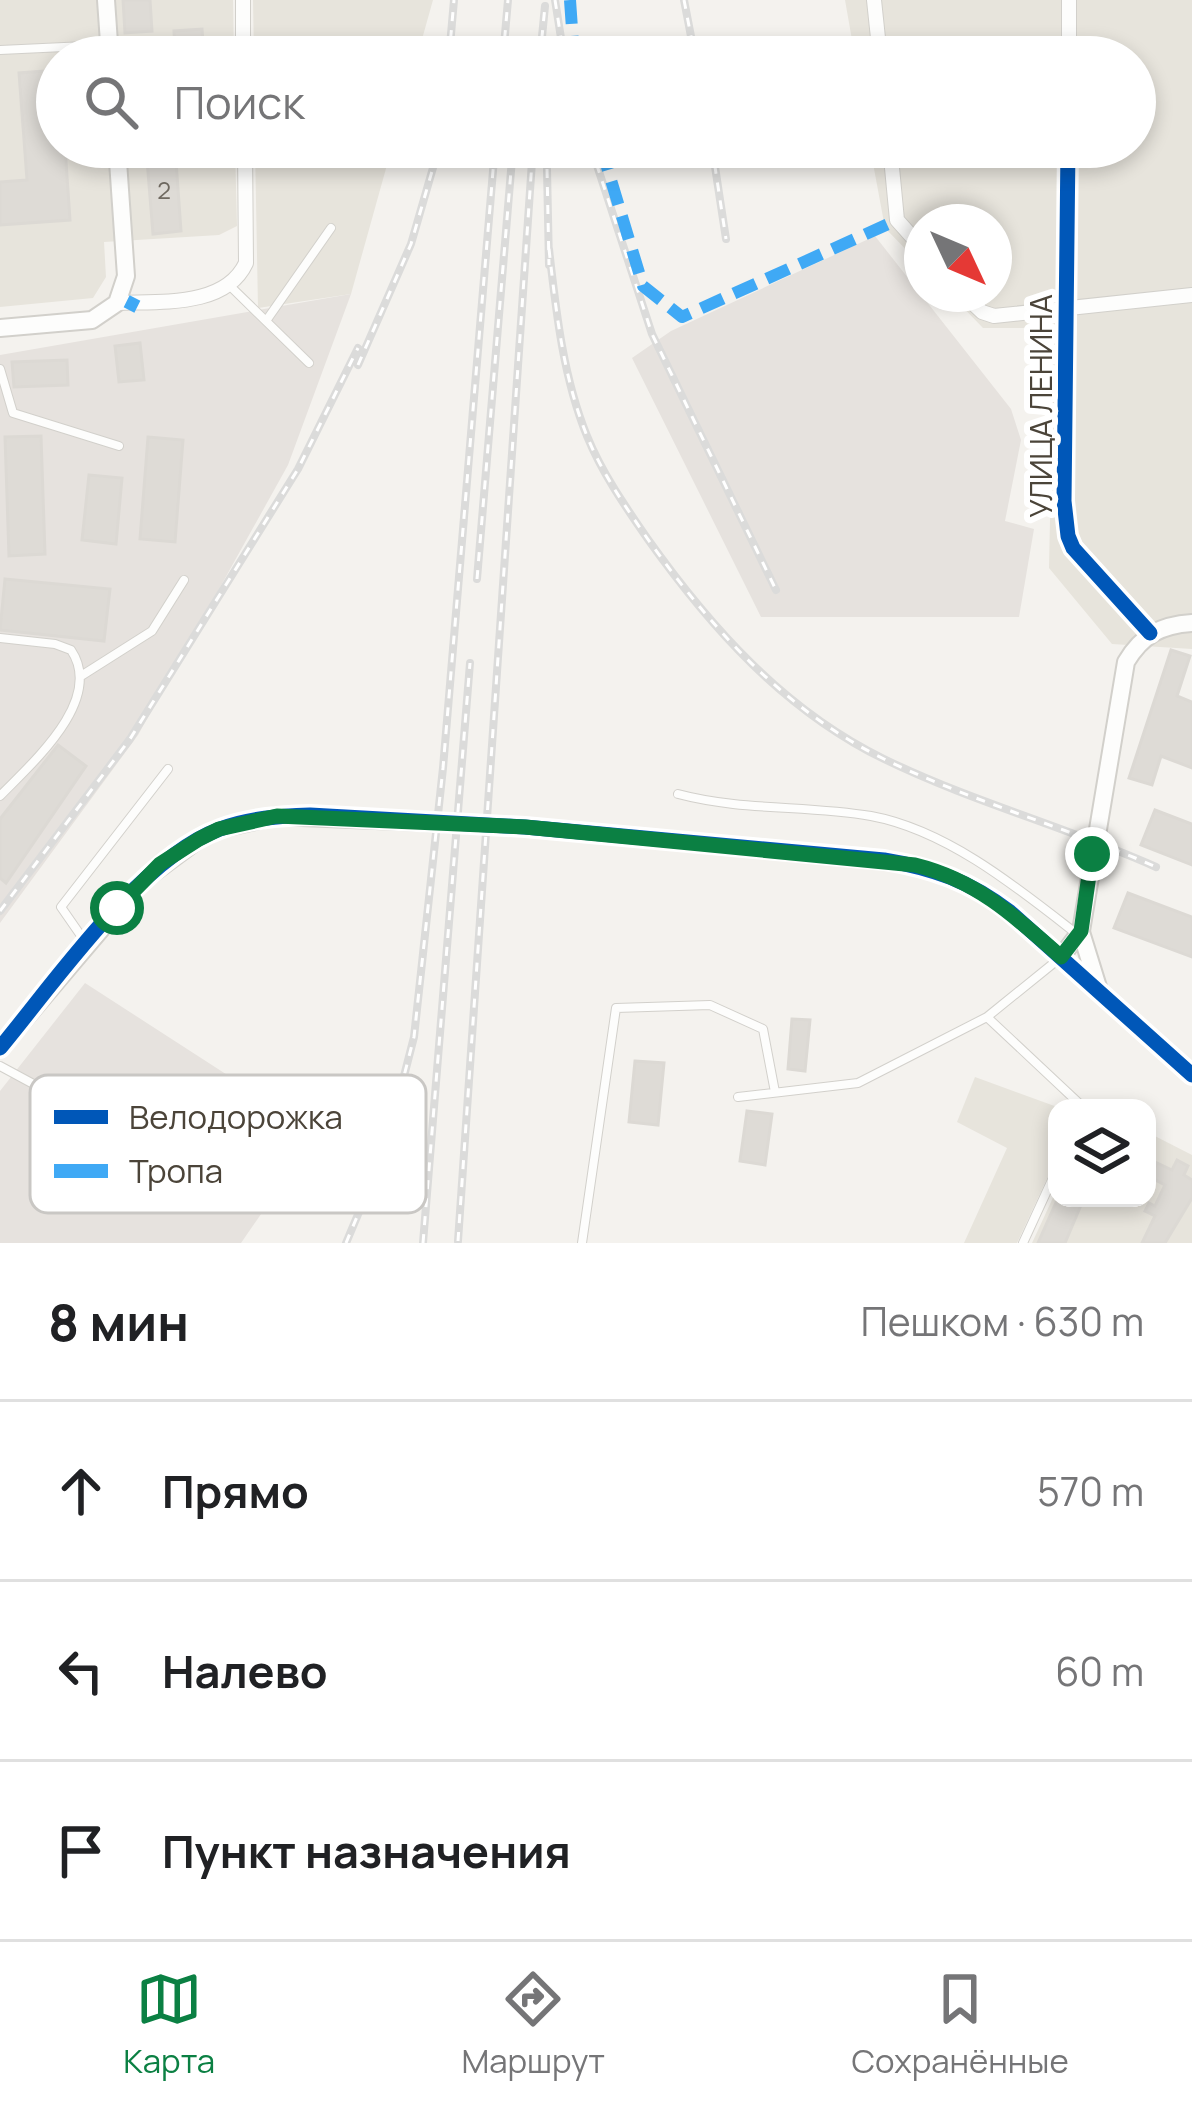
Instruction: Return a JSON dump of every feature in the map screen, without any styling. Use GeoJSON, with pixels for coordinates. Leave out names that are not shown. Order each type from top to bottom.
{"type":"FeatureCollection","features":[{"type":"Feature","properties":{"kind":"street"},"geometry":{"type":"LineString","coordinates":[[106,0],[108,36]]}},
{"type":"Feature","properties":{"kind":"street"},"geometry":{"type":"LineString","coordinates":[[243,0],[244,36]]}},
{"type":"Feature","properties":{"kind":"street"},"geometry":{"type":"LineString","coordinates":[[874,0],[878,36]]}},
{"type":"Feature","properties":{"kind":"street"},"geometry":{"type":"LineString","coordinates":[[1069,0],[1069,36]]}},
{"type":"Feature","properties":{"kind":"street"},"geometry":{"type":"LineString","coordinates":[[117,304],[126,276],[118,168]]}},
{"type":"Feature","properties":{"kind":"street"},"geometry":{"type":"LineString","coordinates":[[0,328],[92,320],[117,304],[173,301],[220,291],[246,263],[245,168]]}},
{"type":"Feature","properties":{"kind":"street"},"geometry":{"type":"LineString","coordinates":[[892,168],[897,220],[904,228]]}},
{"type":"Feature","properties":{"kind":"street","name":"УЛИЦА ЛЕНИНА"},"geometry":{"type":"LineString","coordinates":[[1068,168],[1064,501],[1068,536],[1082,560],[1150,633]]}},
{"type":"Feature","properties":{"kind":"street"},"geometry":{"type":"LineString","coordinates":[[982,312],[994,316],[1067,311],[1192,295]]}},
{"type":"Feature","properties":{"kind":"street"},"geometry":{"type":"LineString","coordinates":[[1100,994],[1080,933],[1122,676],[1132,652],[1150,633],[1172,624],[1192,623]]}},
{"type":"Feature","properties":{"kind":"street"},"geometry":{"type":"LineString","coordinates":[[2,1041],[160,864],[219,829],[277,816],[525,827],[884,860],[941,872],[987,894],[1192,1075]]}},
{"type":"Feature","properties":{"kind":"street"},"geometry":{"type":"LineString","coordinates":[[1061,957],[1080,933]]}},
{"type":"Feature","properties":{"kind":"lane"},"geometry":{"type":"LineString","coordinates":[[0,50],[36,50]]}},
{"type":"Feature","properties":{"kind":"lane"},"geometry":{"type":"LineString","coordinates":[[266,321],[331,228]]}},
{"type":"Feature","properties":{"kind":"lane"},"geometry":{"type":"LineString","coordinates":[[229,285],[309,364]]}},
{"type":"Feature","properties":{"kind":"lane"},"geometry":{"type":"LineString","coordinates":[[0,369],[13,413],[118,446]]}},
{"type":"Feature","properties":{"kind":"lane"},"geometry":{"type":"LineString","coordinates":[[81,676],[152,631],[184,580]]}},
{"type":"Feature","properties":{"kind":"lane"},"geometry":{"type":"LineString","coordinates":[[0,638],[71,650],[81,676],[74,703],[58,733],[0,796]]}},
{"type":"Feature","properties":{"kind":"lane"},"geometry":{"type":"LineString","coordinates":[[87,944],[62,907],[168,770]]}},
{"type":"Feature","properties":{"kind":"lane"},"geometry":{"type":"LineString","coordinates":[[678,794],[727,806],[867,815],[905,826],[980,865],[1080,933]]}},
{"type":"Feature","properties":{"kind":"lane"},"geometry":{"type":"LineString","coordinates":[[738,1097],[858,1083],[987,1017],[1061,957]]}},
{"type":"Feature","properties":{"kind":"lane"},"geometry":{"type":"LineString","coordinates":[[581,1243],[616,1008],[710,1005],[763,1028],[776,1092]]}},
{"type":"Feature","properties":{"kind":"lane"},"geometry":{"type":"LineString","coordinates":[[987,1017],[1074,1099]]}},
{"type":"Feature","properties":{"kind":"lane"},"geometry":{"type":"LineString","coordinates":[[0,1066],[30,1082]]}},
{"type":"Feature","properties":{"kind":"lane"},"geometry":{"type":"LineString","coordinates":[[1024,1243],[1048,1189]]}},
{"type":"Feature","properties":{"kind":"shaded area"},"geometry":{"type":"Polygon","coordinates":[[[0,0],[233,0],[234,36],[36,36],[36,168],[236,168],[237,226],[219,235],[104,242],[106,277],[93,298],[0,307],[0,0]]]}},
{"type":"Feature","properties":{"kind":"shaded area"},"geometry":{"type":"Polygon","coordinates":[[[253,0],[433,0],[423,36],[254,36],[253,0]]]}},
{"type":"Feature","properties":{"kind":"shaded area"},"geometry":{"type":"Polygon","coordinates":[[[845,0],[1192,0],[1192,649],[1112,644],[1049,568],[1054,328],[983,328],[967,312],[1012,312],[1012,204],[904,204],[904,248],[885,228],[874,168],[1156,168],[1156,36],[851,36],[845,0]]]}},
{"type":"Feature","properties":{"kind":"shaded area"},"geometry":{"type":"Polygon","coordinates":[[[255,168],[386,168],[351,294],[258,308],[255,168]]]}},
{"type":"Feature","properties":{"kind":"shaded area"},"geometry":{"type":"Polygon","coordinates":[[[875,236],[904,273],[904,312],[935,312],[1011,409],[1021,440],[1005,521],[1034,529],[1019,617],[761,617],[632,358],[671,331],[875,236]]]}},
{"type":"Feature","properties":{"kind":"shaded area"},"geometry":{"type":"Polygon","coordinates":[[[351,294],[288,465],[138,735],[0,923],[0,355],[351,294]]]}},
{"type":"Feature","properties":{"kind":"shaded area"},"geometry":{"type":"Polygon","coordinates":[[[85,983],[227,1075],[30,1075],[30,1213],[262,1213],[241,1243],[0,1243],[0,1091],[85,983]]]}},
{"type":"Feature","properties":{"kind":"shaded area"},"geometry":{"type":"Polygon","coordinates":[[[975,1077],[1048,1104],[1048,1176],[1017,1243],[964,1243],[1007,1148],[957,1122],[975,1077]]]}},
{"type":"Feature","properties":{"kind":"shaded area"},"geometry":{"type":"Polygon","coordinates":[[[1156,1137],[1192,1155],[1192,1243],[1032,1243],[1049,1207],[1156,1207],[1156,1137]]]}},
{"type":"Feature","properties":{"kind":"building"},"geometry":{"type":"Polygon","coordinates":[[[123,0],[150,0],[152,31],[125,33],[123,0]]]}},
{"type":"Feature","properties":{"kind":"building"},"geometry":{"type":"Polygon","coordinates":[[[202,29],[202,36],[174,36],[174,31],[202,29]]]}},
{"type":"Feature","properties":{"kind":"building"},"geometry":{"type":"Polygon","coordinates":[[[36,72],[36,168],[66,168],[70,220],[0,225],[0,182],[27,180],[19,73],[36,72]]]}},
{"type":"Feature","properties":{"kind":"building"},"geometry":{"type":"Polygon","coordinates":[[[148,168],[176,168],[181,231],[153,234],[148,168]]]}},
{"type":"Feature","properties":{"kind":"building"},"geometry":{"type":"Polygon","coordinates":[[[140,343],[144,380],[119,382],[115,346],[140,343]]]}},
{"type":"Feature","properties":{"kind":"building"},"geometry":{"type":"Polygon","coordinates":[[[67,360],[68,385],[14,387],[12,362],[67,360]]]}},
{"type":"Feature","properties":{"kind":"building"},"geometry":{"type":"Polygon","coordinates":[[[41,436],[45,554],[9,556],[5,437],[41,436]]]}},
{"type":"Feature","properties":{"kind":"building"},"geometry":{"type":"Polygon","coordinates":[[[148,437],[183,440],[175,542],[140,539],[148,437]]]}},
{"type":"Feature","properties":{"kind":"building"},"geometry":{"type":"Polygon","coordinates":[[[89,475],[122,478],[116,544],[82,540],[89,475]]]}},
{"type":"Feature","properties":{"kind":"building"},"geometry":{"type":"Polygon","coordinates":[[[5,579],[110,589],[104,641],[0,630],[5,579]]]}},
{"type":"Feature","properties":{"kind":"building"},"geometry":{"type":"Polygon","coordinates":[[[1171,650],[1190,656],[1177,696],[1192,702],[1192,768],[1161,756],[1152,785],[1129,778],[1171,650]]]}},
{"type":"Feature","properties":{"kind":"building"},"geometry":{"type":"Polygon","coordinates":[[[58,745],[86,766],[6,883],[0,878],[0,819],[58,745]]]}},
{"type":"Feature","properties":{"kind":"building"},"geometry":{"type":"Polygon","coordinates":[[[1155,810],[1192,824],[1192,865],[1141,845],[1155,810]]]}},
{"type":"Feature","properties":{"kind":"building"},"geometry":{"type":"Polygon","coordinates":[[[1128,893],[1192,917],[1192,957],[1114,928],[1128,893]]]}},
{"type":"Feature","properties":{"kind":"building"},"geometry":{"type":"Polygon","coordinates":[[[792,1019],[810,1020],[805,1071],[788,1069],[792,1019]]]}},
{"type":"Feature","properties":{"kind":"building"},"geometry":{"type":"Polygon","coordinates":[[[635,1061],[664,1063],[658,1125],[629,1122],[635,1061]]]}},
{"type":"Feature","properties":{"kind":"building"},"geometry":{"type":"Polygon","coordinates":[[[747,1111],[772,1114],[765,1165],[740,1161],[747,1111]]]}},
{"type":"Feature","properties":{"kind":"building"},"geometry":{"type":"Polygon","coordinates":[[[1177,1160],[1188,1166],[1184,1175],[1192,1180],[1192,1198],[1165,1243],[1142,1243],[1155,1216],[1145,1211],[1156,1207],[1165,1185],[1156,1180],[1156,1165],[1172,1170],[1177,1160]]]}},
{"type":"Feature","properties":{"kind":"building"},"geometry":{"type":"Polygon","coordinates":[[[1054,1207],[1080,1207],[1065,1243],[1038,1243],[1054,1207]]]}},
{"type":"Feature","properties":{"kind":"railway"},"geometry":{"type":"LineString","coordinates":[[451,36],[454,0]]}},
{"type":"Feature","properties":{"kind":"railway"},"geometry":{"type":"LineString","coordinates":[[505,36],[508,0]]}},
{"type":"Feature","properties":{"kind":"railway"},"geometry":{"type":"LineString","coordinates":[[555,0],[561,36]]}},
{"type":"Feature","properties":{"kind":"railway"},"geometry":{"type":"LineString","coordinates":[[684,0],[691,36]]}},
{"type":"Feature","properties":{"kind":"railway"},"geometry":{"type":"LineString","coordinates":[[542,36],[545,6]]}},
{"type":"Feature","properties":{"kind":"railway"},"geometry":{"type":"LineString","coordinates":[[358,365],[411,244],[433,168]]}},
{"type":"Feature","properties":{"kind":"railway"},"geometry":{"type":"LineString","coordinates":[[404,1075],[414,1037],[443,768],[493,168]]}},
{"type":"Feature","properties":{"kind":"railway"},"geometry":{"type":"LineString","coordinates":[[477,579],[511,168]]}},
{"type":"Feature","properties":{"kind":"railway"},"geometry":{"type":"LineString","coordinates":[[458,1241],[532,168]]}},
{"type":"Feature","properties":{"kind":"railway"},"geometry":{"type":"LineString","coordinates":[[598,168],[652,334],[776,590]]}},
{"type":"Feature","properties":{"kind":"railway"},"geometry":{"type":"LineString","coordinates":[[715,168],[726,239]]}},
{"type":"Feature","properties":{"kind":"railway"},"geometry":{"type":"LineString","coordinates":[[547,169],[549,265]]}},
{"type":"Feature","properties":{"kind":"railway"},"geometry":{"type":"LineString","coordinates":[[549,249],[566,367],[593,450],[671,571],[752,664],[814,716],[884,759],[1156,867]]}},
{"type":"Feature","properties":{"kind":"railway"},"geometry":{"type":"LineString","coordinates":[[0,911],[130,739],[298,469],[358,348]]}},
{"type":"Feature","properties":{"kind":"railway"},"geometry":{"type":"LineString","coordinates":[[426,1206],[470,663]]}},
{"type":"Feature","properties":{"kind":"railway"},"geometry":{"type":"LineString","coordinates":[[346,1243],[359,1213]]}},
{"type":"Feature","properties":{"kind":"railway"},"geometry":{"type":"LineString","coordinates":[[423,1243],[425,1213]]}},
{"type":"Feature","properties":{"kind":"marked path"},"geometry":{"type":"LineString","coordinates":[[570,0],[573,36]]}},
{"type":"Feature","properties":{"kind":"marked path"},"geometry":{"type":"LineString","coordinates":[[607,168],[643,286],[682,317],[897,220]]}},
{"type":"Feature","properties":{"kind":"marked path"},"geometry":{"type":"LineString","coordinates":[[129,310],[135,298]]}},
{"type":"Feature","properties":{"kind":"cycle path"},"geometry":{"type":"LineString","coordinates":[[1068,168],[1064,501],[1068,536],[1073,548],[1150,633]]}},
{"type":"Feature","properties":{"kind":"cycle path"},"geometry":{"type":"LineString","coordinates":[[0,1048],[101,925],[160,866],[220,829],[253,820],[310,815],[525,827],[884,860],[935,872],[1010,912],[1192,1075]]}},
{"type":"Feature","properties":{"kind":"route"},"geometry":{"type":"LineString","coordinates":[[117,908],[160,864],[219,829],[250,820],[310,815],[525,827],[915,865],[964,880],[987,894],[1061,957],[1081,931],[1092,854]]}}]}
